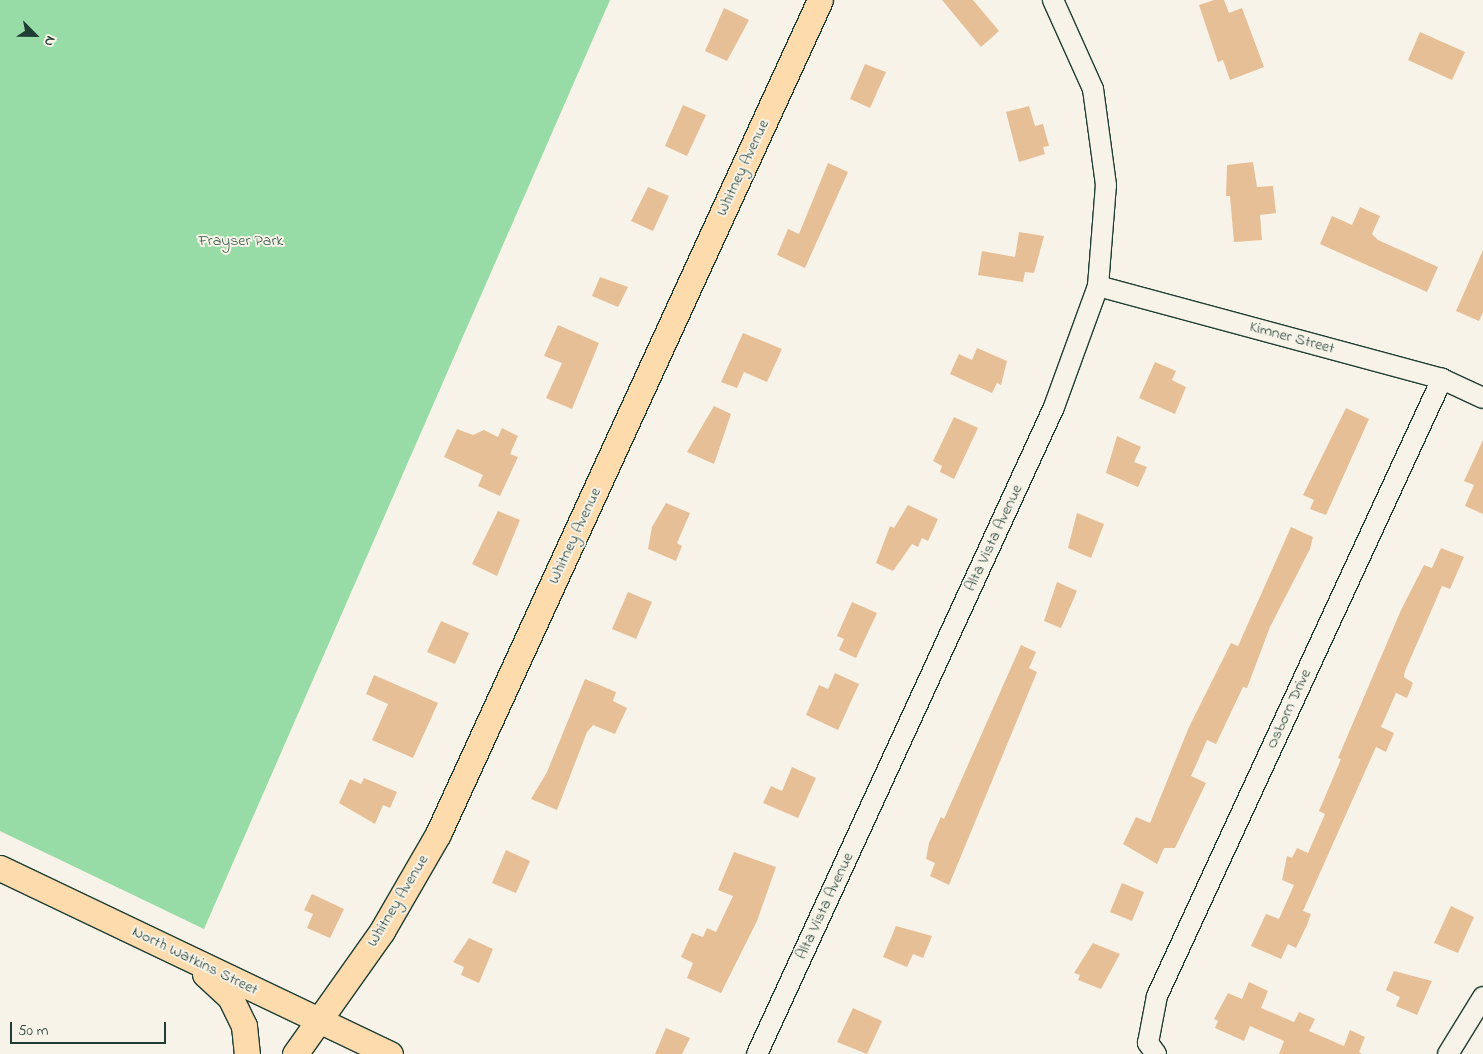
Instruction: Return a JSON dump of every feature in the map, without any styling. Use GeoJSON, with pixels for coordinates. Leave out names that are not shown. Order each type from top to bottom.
{"type":"FeatureCollection","features":[{"type":"Feature","properties":{"kind":"main road","name":"Whitney Avenue"},"geometry":{"type":"LineString","coordinates":[[295,1054],[382,931],[438,834],[820,0]]}},
{"type":"Feature","properties":{"kind":"main road","name":"North Watkins Street"},"geometry":{"type":"LineString","coordinates":[[0,868],[390,1054]]}},
{"type":"Feature","properties":{"kind":"main road"},"geometry":{"type":"LineString","coordinates":[[189,958],[230,997],[244,1026],[247,1054]]}},
{"type":"Feature","properties":{"kind":"street","name":"Alta Vista Avenue"},"geometry":{"type":"LineString","coordinates":[[757,1054],[1054,407],[1098,286],[1106,185],[1092,89],[1053,0]]}},
{"type":"Feature","properties":{"kind":"street","name":"Kimner Street"},"geometry":{"type":"LineString","coordinates":[[1098,286],[1442,379],[1483,398]]}},
{"type":"Feature","properties":{"kind":"street","name":"Osborn Drive"},"geometry":{"type":"LineString","coordinates":[[1152,1049],[1157,996],[1442,379]]}},
{"type":"Feature","properties":{"kind":"street"},"geometry":{"type":"LineString","coordinates":[[1448,1054],[1483,997]]}},
{"type":"Feature","properties":{"kind":"green space","name":"Frayser Park"},"geometry":{"type":"Polygon","coordinates":[[[0,0],[610,0],[204,929],[0,831],[0,0]]]}},
{"type":"Feature","properties":{"kind":"building"},"geometry":{"type":"Polygon","coordinates":[[[942,0],[973,0],[999,31],[981,47],[942,0]]]}},
{"type":"Feature","properties":{"kind":"building"},"geometry":{"type":"Polygon","coordinates":[[[1214,0],[1224,0],[1229,13],[1242,8],[1264,67],[1230,80],[1223,60],[1218,62],[1199,5],[1214,0]]]}},
{"type":"Feature","properties":{"kind":"building"},"geometry":{"type":"Polygon","coordinates":[[[724,8],[749,20],[727,61],[705,51],[724,8]]]}},
{"type":"Feature","properties":{"kind":"building"},"geometry":{"type":"Polygon","coordinates":[[[1420,32],[1465,52],[1452,80],[1408,60],[1420,32]]]}},
{"type":"Feature","properties":{"kind":"building"},"geometry":{"type":"Polygon","coordinates":[[[865,64],[886,72],[870,108],[850,99],[865,64]]]}},
{"type":"Feature","properties":{"kind":"building"},"geometry":{"type":"Polygon","coordinates":[[[683,105],[706,115],[687,156],[665,146],[683,105]]]}},
{"type":"Feature","properties":{"kind":"building"},"geometry":{"type":"Polygon","coordinates":[[[1029,106],[1035,126],[1043,124],[1049,146],[1043,147],[1045,154],[1019,162],[1006,112],[1029,106]]]}},
{"type":"Feature","properties":{"kind":"building"},"geometry":{"type":"Polygon","coordinates":[[[1253,162],[1257,187],[1273,186],[1276,213],[1260,215],[1262,240],[1234,242],[1230,196],[1226,196],[1227,165],[1253,162]]]}},
{"type":"Feature","properties":{"kind":"building"},"geometry":{"type":"Polygon","coordinates":[[[828,163],[848,172],[805,268],[777,255],[788,229],[799,234],[828,163]]]}},
{"type":"Feature","properties":{"kind":"building"},"geometry":{"type":"Polygon","coordinates":[[[648,187],[669,196],[653,231],[631,221],[648,187]]]}},
{"type":"Feature","properties":{"kind":"building"},"geometry":{"type":"Polygon","coordinates":[[[1360,207],[1380,216],[1372,234],[1378,240],[1438,267],[1427,292],[1320,244],[1332,216],[1352,225],[1360,207]]]}},
{"type":"Feature","properties":{"kind":"building"},"geometry":{"type":"Polygon","coordinates":[[[1019,232],[1044,236],[1034,273],[1025,272],[1023,282],[978,275],[982,251],[1015,257],[1019,232]]]}},
{"type":"Feature","properties":{"kind":"building"},"geometry":{"type":"Polygon","coordinates":[[[1483,250],[1483,312],[1479,321],[1456,311],[1483,250]]]}},
{"type":"Feature","properties":{"kind":"building"},"geometry":{"type":"Polygon","coordinates":[[[600,277],[628,287],[618,307],[592,296],[600,277]]]}},
{"type":"Feature","properties":{"kind":"building"},"geometry":{"type":"Polygon","coordinates":[[[558,325],[599,343],[572,409],[546,398],[562,363],[544,356],[558,325]]]}},
{"type":"Feature","properties":{"kind":"building"},"geometry":{"type":"Polygon","coordinates":[[[743,333],[782,349],[767,382],[744,372],[737,388],[721,382],[743,333]]]}},
{"type":"Feature","properties":{"kind":"building"},"geometry":{"type":"Polygon","coordinates":[[[977,348],[1007,361],[1001,385],[997,383],[992,393],[950,374],[959,354],[972,360],[977,348]]]}},
{"type":"Feature","properties":{"kind":"building"},"geometry":{"type":"Polygon","coordinates":[[[1155,362],[1176,371],[1172,380],[1186,387],[1175,414],[1139,398],[1155,362]]]}},
{"type":"Feature","properties":{"kind":"building"},"geometry":{"type":"Polygon","coordinates":[[[714,406],[731,414],[714,464],[687,452],[714,406]]]}},
{"type":"Feature","properties":{"kind":"building"},"geometry":{"type":"Polygon","coordinates":[[[1346,408],[1369,419],[1326,515],[1310,509],[1314,500],[1303,495],[1346,408]]]}},
{"type":"Feature","properties":{"kind":"building"},"geometry":{"type":"Polygon","coordinates":[[[954,417],[978,428],[954,479],[940,472],[942,466],[933,461],[954,417]]]}},
{"type":"Feature","properties":{"kind":"building"},"geometry":{"type":"Polygon","coordinates":[[[502,428],[518,436],[510,454],[518,457],[500,496],[478,486],[483,475],[444,457],[457,429],[473,435],[484,430],[498,437],[502,428]]]}},
{"type":"Feature","properties":{"kind":"building"},"geometry":{"type":"Polygon","coordinates":[[[1117,436],[1141,447],[1134,462],[1147,467],[1138,487],[1106,473],[1117,436]]]}},
{"type":"Feature","properties":{"kind":"building"},"geometry":{"type":"Polygon","coordinates":[[[1483,440],[1483,514],[1465,506],[1474,485],[1464,481],[1483,440]]]}},
{"type":"Feature","properties":{"kind":"building"},"geometry":{"type":"Polygon","coordinates":[[[666,503],[690,513],[677,543],[682,546],[676,561],[648,549],[652,527],[666,503]]]}},
{"type":"Feature","properties":{"kind":"building"},"geometry":{"type":"Polygon","coordinates":[[[908,505],[938,519],[928,541],[922,538],[918,547],[912,544],[893,571],[876,563],[890,526],[894,528],[908,505]]]}},
{"type":"Feature","properties":{"kind":"building"},"geometry":{"type":"Polygon","coordinates":[[[498,511],[520,520],[497,576],[472,564],[498,511]]]}},
{"type":"Feature","properties":{"kind":"building"},"geometry":{"type":"Polygon","coordinates":[[[1077,513],[1104,524],[1091,558],[1068,548],[1077,513]]]}},
{"type":"Feature","properties":{"kind":"building"},"geometry":{"type":"Polygon","coordinates":[[[1291,527],[1313,537],[1310,549],[1270,627],[1247,688],[1243,687],[1216,744],[1207,740],[1191,776],[1206,783],[1175,848],[1164,848],[1157,864],[1123,844],[1136,817],[1150,823],[1189,727],[1231,643],[1238,646],[1291,527]]]}},
{"type":"Feature","properties":{"kind":"building"},"geometry":{"type":"Polygon","coordinates":[[[1441,548],[1464,557],[1450,589],[1442,586],[1405,671],[1404,677],[1413,683],[1407,698],[1396,693],[1381,727],[1394,733],[1386,752],[1376,747],[1303,911],[1311,914],[1307,925],[1296,948],[1288,944],[1281,959],[1251,946],[1266,914],[1279,919],[1294,885],[1282,880],[1287,856],[1292,858],[1297,848],[1308,853],[1325,814],[1319,811],[1341,759],[1338,758],[1401,610],[1424,565],[1432,568],[1441,548]]]}},
{"type":"Feature","properties":{"kind":"building"},"geometry":{"type":"Polygon","coordinates":[[[1057,582],[1077,591],[1061,628],[1044,621],[1057,582]]]}},
{"type":"Feature","properties":{"kind":"building"},"geometry":{"type":"Polygon","coordinates":[[[628,592],[652,602],[636,639],[612,629],[628,592]]]}},
{"type":"Feature","properties":{"kind":"building"},"geometry":{"type":"Polygon","coordinates":[[[852,602],[877,613],[856,658],[839,650],[844,639],[837,636],[852,602]]]}},
{"type":"Feature","properties":{"kind":"building"},"geometry":{"type":"Polygon","coordinates":[[[441,621],[469,633],[455,664],[427,652],[441,621]]]}},
{"type":"Feature","properties":{"kind":"building"},"geometry":{"type":"Polygon","coordinates":[[[1021,645],[1036,652],[1029,668],[1037,672],[949,885],[930,876],[935,863],[926,859],[929,843],[941,817],[944,819],[1021,645]]]}},
{"type":"Feature","properties":{"kind":"building"},"geometry":{"type":"Polygon","coordinates":[[[835,673],[859,684],[838,730],[806,715],[819,685],[828,689],[835,673]]]}},
{"type":"Feature","properties":{"kind":"building"},"geometry":{"type":"Polygon","coordinates":[[[374,675],[438,703],[413,758],[372,740],[388,704],[366,694],[374,675]]]}},
{"type":"Feature","properties":{"kind":"building"},"geometry":{"type":"Polygon","coordinates":[[[585,679],[616,692],[613,701],[627,708],[615,734],[593,725],[587,732],[557,810],[531,799],[547,772],[585,679]]]}},
{"type":"Feature","properties":{"kind":"building"},"geometry":{"type":"Polygon","coordinates":[[[792,767],[816,778],[798,818],[763,803],[771,786],[782,791],[792,767]]]}},
{"type":"Feature","properties":{"kind":"building"},"geometry":{"type":"Polygon","coordinates":[[[364,778],[397,792],[390,808],[383,805],[375,824],[339,803],[350,779],[361,784],[364,778]]]}},
{"type":"Feature","properties":{"kind":"building"},"geometry":{"type":"Polygon","coordinates":[[[506,850],[530,861],[516,893],[492,883],[506,850]]]}},
{"type":"Feature","properties":{"kind":"building"},"geometry":{"type":"Polygon","coordinates":[[[734,852],[776,867],[757,921],[721,993],[687,978],[693,963],[681,957],[692,933],[703,937],[707,928],[716,932],[733,896],[718,890],[734,852]]]}},
{"type":"Feature","properties":{"kind":"building"},"geometry":{"type":"Polygon","coordinates":[[[1122,883],[1144,892],[1132,921],[1110,912],[1122,883]]]}},
{"type":"Feature","properties":{"kind":"building"},"geometry":{"type":"Polygon","coordinates":[[[312,894],[344,909],[330,938],[307,928],[313,914],[304,910],[312,894]]]}},
{"type":"Feature","properties":{"kind":"building"},"geometry":{"type":"Polygon","coordinates":[[[1451,906],[1474,917],[1458,953],[1434,943],[1451,906]]]}},
{"type":"Feature","properties":{"kind":"building"},"geometry":{"type":"Polygon","coordinates":[[[896,926],[932,936],[923,958],[913,954],[907,967],[883,957],[896,926]]]}},
{"type":"Feature","properties":{"kind":"building"},"geometry":{"type":"Polygon","coordinates":[[[469,938],[493,949],[479,983],[461,975],[464,967],[453,962],[469,938]]]}},
{"type":"Feature","properties":{"kind":"building"},"geometry":{"type":"Polygon","coordinates":[[[1093,943],[1120,954],[1101,989],[1078,980],[1080,975],[1074,973],[1093,943]]]}},
{"type":"Feature","properties":{"kind":"building"},"geometry":{"type":"Polygon","coordinates":[[[1394,971],[1432,981],[1417,1015],[1396,1006],[1400,997],[1386,990],[1394,971]]]}},
{"type":"Feature","properties":{"kind":"building"},"geometry":{"type":"Polygon","coordinates":[[[1249,982],[1268,991],[1261,1008],[1294,1022],[1299,1012],[1315,1019],[1309,1031],[1344,1046],[1350,1030],[1365,1037],[1359,1052],[1362,1054],[1279,1054],[1284,1041],[1250,1026],[1244,1041],[1215,1028],[1218,1021],[1214,1019],[1228,993],[1242,999],[1249,982]]]}},
{"type":"Feature","properties":{"kind":"building"},"geometry":{"type":"Polygon","coordinates":[[[853,1008],[882,1021],[867,1054],[837,1042],[853,1008]]]}},
{"type":"Feature","properties":{"kind":"building"},"geometry":{"type":"Polygon","coordinates":[[[666,1028],[690,1038],[682,1054],[655,1054],[666,1028]]]}}]}
